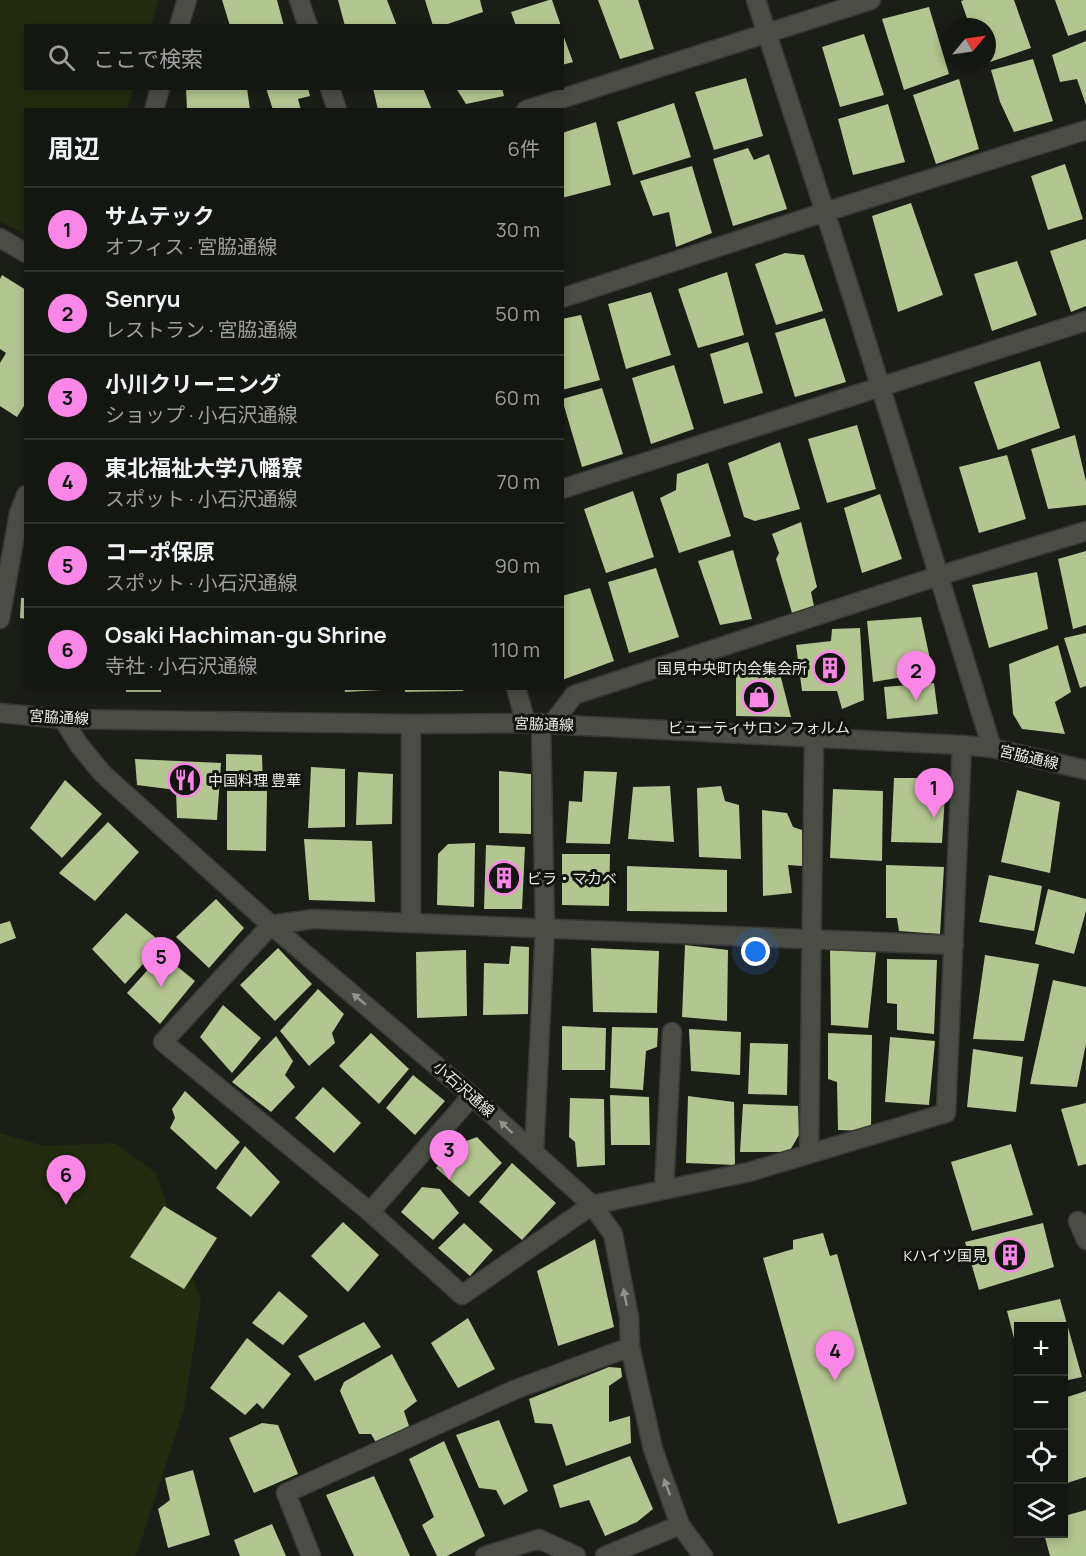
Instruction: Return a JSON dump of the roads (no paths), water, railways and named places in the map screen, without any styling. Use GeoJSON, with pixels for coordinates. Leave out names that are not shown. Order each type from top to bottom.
{"type":"FeatureCollection","features":[{"type":"Feature","properties":{"kind":"street"},"geometry":{"type":"LineString","coordinates":[[180,24],[187,0]]}},
{"type":"Feature","properties":{"kind":"street"},"geometry":{"type":"LineString","coordinates":[[299,0],[307,24]]}},
{"type":"Feature","properties":{"kind":"street"},"geometry":{"type":"LineString","coordinates":[[756,0],[882,388],[992,748]]}},
{"type":"Feature","properties":{"kind":"street"},"geometry":{"type":"LineString","coordinates":[[532,108],[871,0]]}},
{"type":"Feature","properties":{"kind":"street"},"geometry":{"type":"LineString","coordinates":[[155,108],[159,90]]}},
{"type":"Feature","properties":{"kind":"street"},"geometry":{"type":"LineString","coordinates":[[331,90],[336,108]]}},
{"type":"Feature","properties":{"kind":"street"},"geometry":{"type":"LineString","coordinates":[[564,296],[1086,130]]}},
{"type":"Feature","properties":{"kind":"street"},"geometry":{"type":"LineString","coordinates":[[0,238],[24,252]]}},
{"type":"Feature","properties":{"kind":"street"},"geometry":{"type":"LineString","coordinates":[[564,488],[1086,321]]}},
{"type":"Feature","properties":{"kind":"street"},"geometry":{"type":"LineString","coordinates":[[0,619],[19,513],[24,500]]}},
{"type":"Feature","properties":{"kind":"street"},"geometry":{"type":"LineString","coordinates":[[0,514],[19,513]]}},
{"type":"Feature","properties":{"kind":"street"},"geometry":{"type":"LineString","coordinates":[[540,724],[574,695],[938,576],[1086,531]]}},
{"type":"Feature","properties":{"kind":"street"},"geometry":{"type":"LineString","coordinates":[[517,690],[540,724],[545,928],[534,1152]]}},
{"type":"Feature","properties":{"kind":"street","name":"宮脇通線"},"geometry":{"type":"LineString","coordinates":[[0,713],[63,719],[540,724],[814,737],[992,748],[1086,770]]}},
{"type":"Feature","properties":{"kind":"street","name":"小石沢通線"},"geometry":{"type":"LineString","coordinates":[[63,719],[79,745],[103,774],[271,925],[472,1096],[592,1205],[613,1234],[629,1317],[630,1347],[653,1449],[680,1525],[703,1556]]}},
{"type":"Feature","properties":{"kind":"street"},"geometry":{"type":"LineString","coordinates":[[411,724],[411,923]]}},
{"type":"Feature","properties":{"kind":"street"},"geometry":{"type":"LineString","coordinates":[[809,1154],[814,737]]}},
{"type":"Feature","properties":{"kind":"street"},"geometry":{"type":"LineString","coordinates":[[954,945],[313,919],[271,925],[163,1042],[370,1212],[462,1295],[592,1205],[749,1172],[946,1113],[954,945],[962,745]]}},
{"type":"Feature","properties":{"kind":"street"},"geometry":{"type":"LineString","coordinates":[[664,1190],[672,1032]]}},
{"type":"Feature","properties":{"kind":"street"},"geometry":{"type":"LineString","coordinates":[[370,1212],[472,1096]]}},
{"type":"Feature","properties":{"kind":"street"},"geometry":{"type":"LineString","coordinates":[[1078,1221],[1086,1240]]}},
{"type":"Feature","properties":{"kind":"street"},"geometry":{"type":"LineString","coordinates":[[311,1556],[286,1493],[514,1390],[630,1347]]}},
{"type":"Feature","properties":{"kind":"street"},"geometry":{"type":"LineString","coordinates":[[605,1556],[680,1525]]}},
{"type":"Feature","properties":{"kind":"street"},"geometry":{"type":"LineString","coordinates":[[485,1556],[539,1539],[576,1556]]}},
{"type":"Feature","properties":{"kind":"place","name":"国見中央町内会集会所"},"geometry":{"type":"Point","coordinates":[830,668]}},
{"type":"Feature","properties":{"kind":"place","name":"ビューティサロン フォルム"},"geometry":{"type":"Point","coordinates":[759,697]}},
{"type":"Feature","properties":{"kind":"place","name":"Senryu"},"geometry":{"type":"Point","coordinates":[916,701]}},
{"type":"Feature","properties":{"kind":"place","name":"中国料理 豊華"},"geometry":{"type":"Point","coordinates":[185,780]}},
{"type":"Feature","properties":{"kind":"place","name":"サムテック"},"geometry":{"type":"Point","coordinates":[934,818]}},
{"type":"Feature","properties":{"kind":"place","name":"ビラ・マカベ"},"geometry":{"type":"Point","coordinates":[504,878]}},
{"type":"Feature","properties":{"kind":"place","name":"コーポ保原"},"geometry":{"type":"Point","coordinates":[161,987]}},
{"type":"Feature","properties":{"kind":"place","name":"小川クリーニング"},"geometry":{"type":"Point","coordinates":[449,1180]}},
{"type":"Feature","properties":{"kind":"place","name":"Osaki Hachiman-gu Shrine"},"geometry":{"type":"Point","coordinates":[66,1205]}},
{"type":"Feature","properties":{"kind":"place","name":"Kハイツ国見"},"geometry":{"type":"Point","coordinates":[1010,1255]}},
{"type":"Feature","properties":{"kind":"place","name":"東北福祉大学八幡寮"},"geometry":{"type":"Point","coordinates":[835,1381]}}]}
